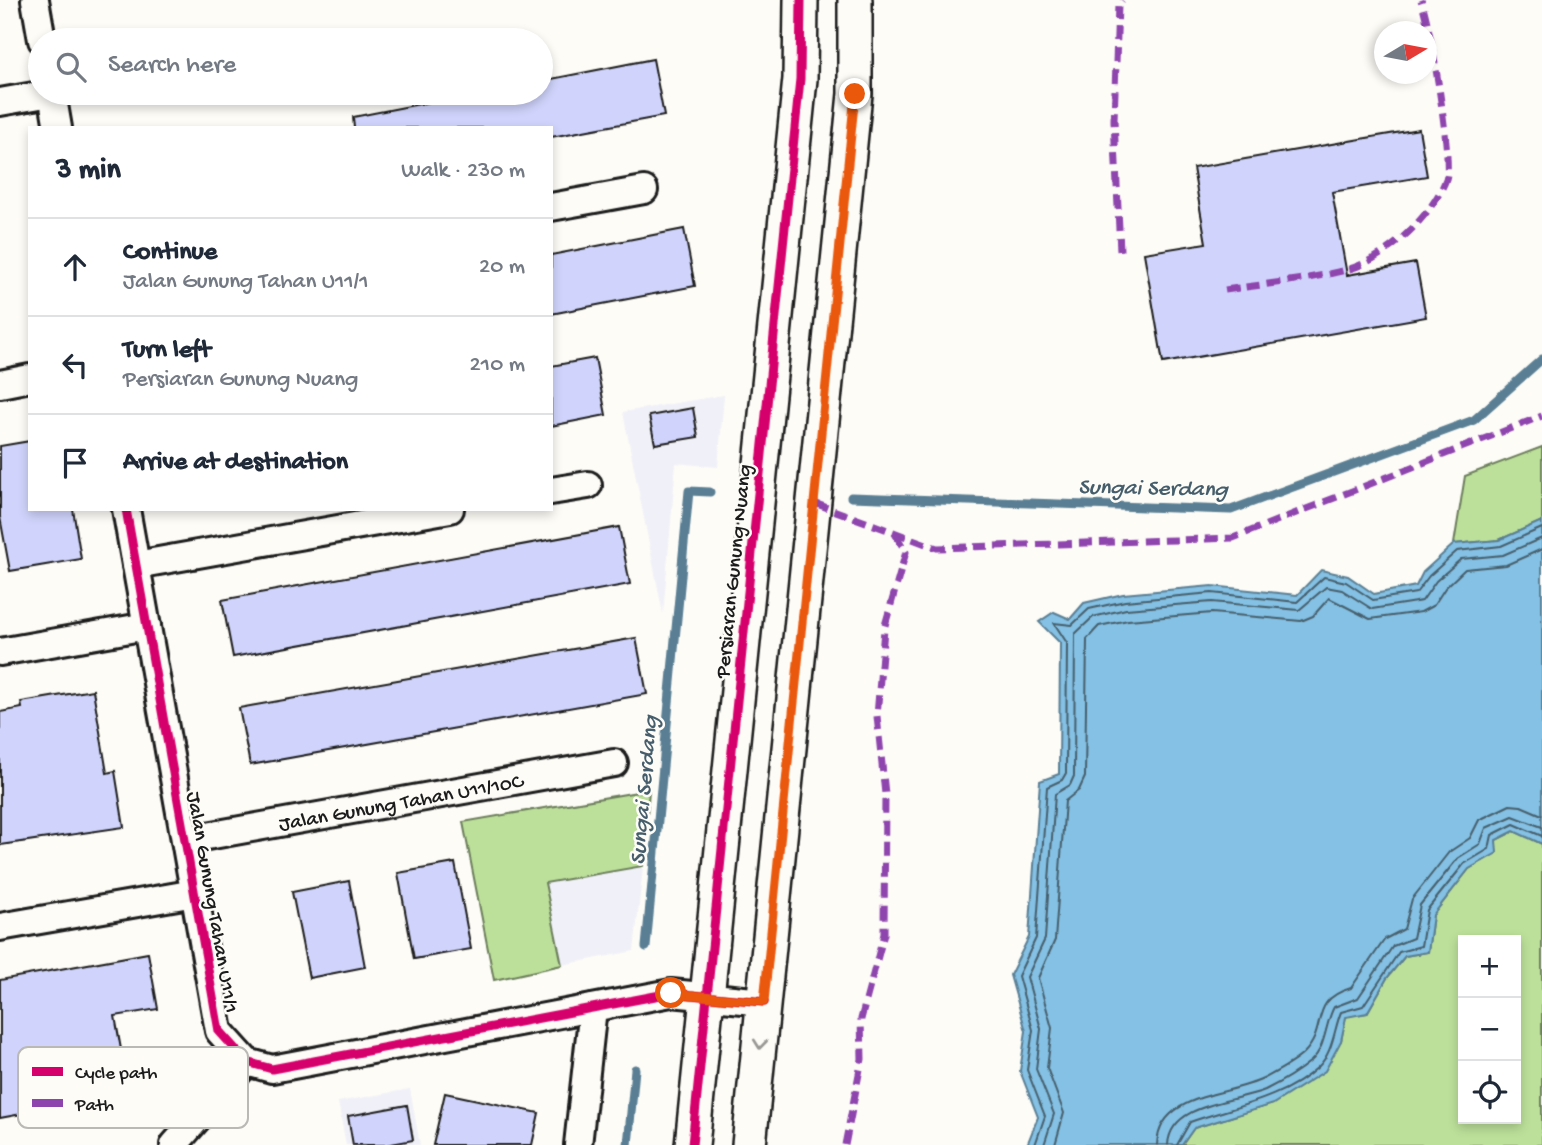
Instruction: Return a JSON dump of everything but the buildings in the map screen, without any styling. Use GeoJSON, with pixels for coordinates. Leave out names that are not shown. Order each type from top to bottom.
{"type":"FeatureCollection","features":[{"type":"Feature","properties":{"kind":"street"},"geometry":{"type":"LineString","coordinates":[[35,0],[40,28]]}},
{"type":"Feature","properties":{"kind":"street","name":"Persiaran Gunung Nuang"},"geometry":{"type":"LineString","coordinates":[[692,1145],[800,79],[801,0]]}},
{"type":"Feature","properties":{"kind":"street"},"geometry":{"type":"LineString","coordinates":[[749,1145],[855,94],[855,0]]}},
{"type":"Feature","properties":{"kind":"street"},"geometry":{"type":"LineString","coordinates":[[0,102],[28,97]]}},
{"type":"Feature","properties":{"kind":"street"},"geometry":{"type":"LineString","coordinates":[[53,105],[58,126]]}},
{"type":"Feature","properties":{"kind":"street"},"geometry":{"type":"LineString","coordinates":[[553,207],[644,190]]}},
{"type":"Feature","properties":{"kind":"street"},"geometry":{"type":"LineString","coordinates":[[0,384],[28,378]]}},
{"type":"Feature","properties":{"kind":"street"},"geometry":{"type":"LineString","coordinates":[[553,491],[588,485]]}},
{"type":"Feature","properties":{"kind":"street","name":"Jalan Gunung Tahan U11/1"},"geometry":{"type":"LineString","coordinates":[[126,511],[219,1031],[233,1047]]}},
{"type":"Feature","properties":{"kind":"street"},"geometry":{"type":"LineString","coordinates":[[136,565],[439,511]]}},
{"type":"Feature","properties":{"kind":"street"},"geometry":{"type":"LineString","coordinates":[[0,652],[147,626]]}},
{"type":"Feature","properties":{"kind":"street","name":"Jalan Gunung Tahan U11/10C"},"geometry":{"type":"LineString","coordinates":[[185,840],[614,763]]}},
{"type":"Feature","properties":{"kind":"street"},"geometry":{"type":"LineString","coordinates":[[0,927],[195,893]]}},
{"type":"Feature","properties":{"kind":"street"},"geometry":{"type":"LineString","coordinates":[[248,1062],[272,1069],[671,993],[764,1002]]}},
{"type":"Feature","properties":{"kind":"street"},"geometry":{"type":"LineString","coordinates":[[578,1145],[593,1008]]}},
{"type":"Feature","properties":{"kind":"street"},"geometry":{"type":"LineString","coordinates":[[174,1145],[189,1128]]}},
{"type":"Feature","properties":{"kind":"shaded area"},"geometry":{"type":"Polygon","coordinates":[[[724,395],[718,467],[676,463],[663,614],[623,412],[724,395]]]}},
{"type":"Feature","properties":{"kind":"shaded area"},"geometry":{"type":"Polygon","coordinates":[[[643,866],[634,951],[562,965],[545,883],[643,866]]]}},
{"type":"Feature","properties":{"kind":"shaded area"},"geometry":{"type":"Polygon","coordinates":[[[410,1089],[420,1145],[346,1145],[338,1102],[410,1089]]]}},
{"type":"Feature","properties":{"kind":"green space"},"geometry":{"type":"Polygon","coordinates":[[[1542,447],[1542,521],[1499,540],[1454,544],[1465,476],[1542,447]]]}},
{"type":"Feature","properties":{"kind":"green space"},"geometry":{"type":"Polygon","coordinates":[[[649,790],[643,866],[545,883],[562,965],[494,980],[463,822],[649,790]]]}},
{"type":"Feature","properties":{"kind":"green space"},"geometry":{"type":"Polygon","coordinates":[[[1514,831],[1542,844],[1542,1145],[1182,1145],[1194,1128],[1273,1104],[1341,1041],[1346,1016],[1367,1013],[1387,978],[1405,956],[1428,952],[1433,915],[1469,869],[1496,853],[1496,840],[1514,831]]]}},
{"type":"Feature","properties":{"kind":"water"},"geometry":{"type":"Polygon","coordinates":[[[1542,521],[1542,844],[1514,831],[1496,840],[1497,853],[1469,869],[1433,915],[1428,952],[1405,956],[1387,978],[1367,1013],[1346,1017],[1341,1041],[1325,1071],[1273,1104],[1194,1128],[1182,1145],[1027,1145],[1038,1117],[1020,1071],[1026,1031],[1010,975],[1029,937],[1040,781],[1059,774],[1060,643],[1039,622],[1054,612],[1070,619],[1084,603],[1123,594],[1212,586],[1297,595],[1321,570],[1348,576],[1374,594],[1416,586],[1423,572],[1454,544],[1499,540],[1542,521]]]}},
{"type":"Feature","properties":{"kind":"waterway","name":"Sungai Serdang"},"geometry":{"type":"LineString","coordinates":[[851,497],[1231,510],[1474,420],[1542,359]]}},
{"type":"Feature","properties":{"kind":"waterway","name":"Sungai Serdang"},"geometry":{"type":"LineString","coordinates":[[646,947],[689,491],[710,492]]}},
{"type":"Feature","properties":{"kind":"waterway","name":"Sungai Serdang"},"geometry":{"type":"LineString","coordinates":[[628,1145],[635,1069]]}},
{"type":"Feature","properties":{"kind":"marked path"},"geometry":{"type":"LineString","coordinates":[[1120,251],[1114,120],[1118,5],[1122,0]]}},
{"type":"Feature","properties":{"kind":"marked path"},"geometry":{"type":"LineString","coordinates":[[1225,290],[1316,276],[1361,265],[1391,247],[1430,208],[1446,179],[1447,167],[1440,91],[1421,0]]}},
{"type":"Feature","properties":{"kind":"marked path"},"geometry":{"type":"LineString","coordinates":[[814,503],[937,548],[1233,538],[1542,416]]}},
{"type":"Feature","properties":{"kind":"marked path"},"geometry":{"type":"LineString","coordinates":[[845,1145],[862,1059],[861,1019],[884,934],[885,794],[877,716],[884,629],[906,552],[894,532]]}},
{"type":"Feature","properties":{"kind":"cycle path"},"geometry":{"type":"LineString","coordinates":[[692,1145],[800,79],[801,0]]}},
{"type":"Feature","properties":{"kind":"cycle path"},"geometry":{"type":"LineString","coordinates":[[126,511],[219,1031],[233,1047]]}},
{"type":"Feature","properties":{"kind":"cycle path"},"geometry":{"type":"LineString","coordinates":[[248,1062],[272,1069],[671,993],[764,1002]]}},
{"type":"Feature","properties":{"kind":"route"},"geometry":{"type":"LineString","coordinates":[[671,993],[764,1002],[855,94]]}}]}
